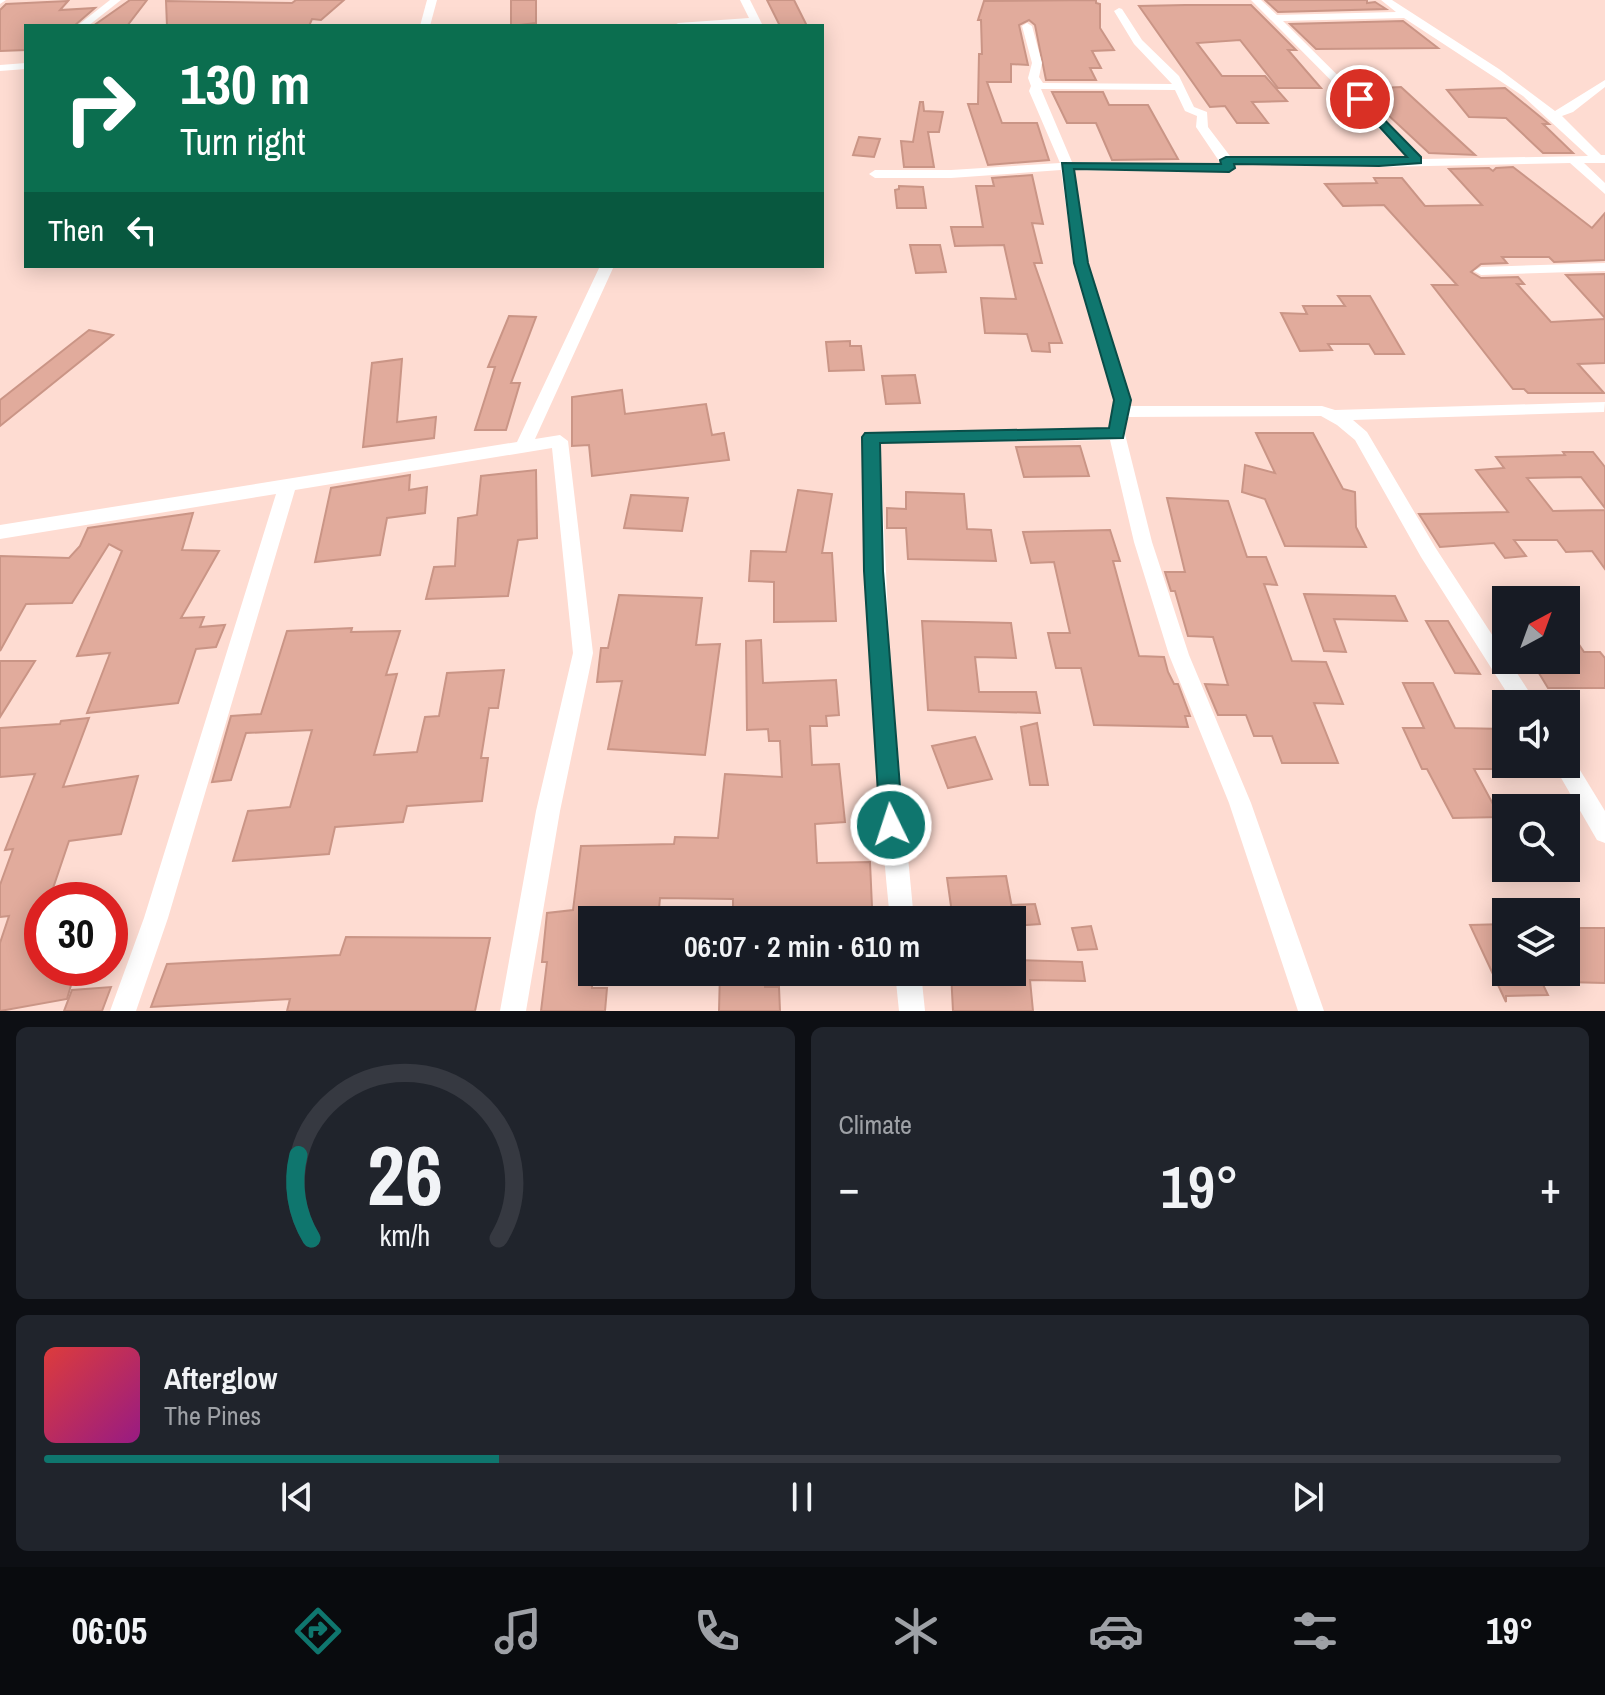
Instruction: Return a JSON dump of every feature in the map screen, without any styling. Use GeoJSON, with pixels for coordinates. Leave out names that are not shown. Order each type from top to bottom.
{"type":"FeatureCollection","features":[{"type":"Feature","properties":{"kind":"street"},"geometry":{"type":"LineString","coordinates":[[85,24],[116,0]]}},
{"type":"Feature","properties":{"kind":"street"},"geometry":{"type":"LineString","coordinates":[[426,24],[432,0]]}},
{"type":"Feature","properties":{"kind":"street"},"geometry":{"type":"LineString","coordinates":[[745,0],[756,24]]}},
{"type":"Feature","properties":{"kind":"street"},"geometry":{"type":"LineString","coordinates":[[1256,0],[1357,95],[1417,160]]}},
{"type":"Feature","properties":{"kind":"street"},"geometry":{"type":"LineString","coordinates":[[1386,0],[1403,15],[1478,60],[1553,115],[1602,159]]}},
{"type":"Feature","properties":{"kind":"street"},"geometry":{"type":"LineString","coordinates":[[875,174],[951,174],[1067,166],[1229,168],[1202,127],[1203,114],[1189,109],[1175,78],[1138,42],[1119,11]]}},
{"type":"Feature","properties":{"kind":"street"},"geometry":{"type":"LineString","coordinates":[[1274,18],[1403,15]]}},
{"type":"Feature","properties":{"kind":"street"},"geometry":{"type":"LineString","coordinates":[[1027,26],[1037,63],[1033,78],[1037,86],[1179,87]]}},
{"type":"Feature","properties":{"kind":"street"},"geometry":{"type":"LineString","coordinates":[[0,68],[24,66]]}},
{"type":"Feature","properties":{"kind":"street"},"geometry":{"type":"LineString","coordinates":[[1033,78],[1038,83],[1035,91],[1044,118],[1067,166],[1081,263],[1122,400],[1123,412],[1117,434],[1143,542],[1179,655],[1240,803],[1311,1011]]}},
{"type":"Feature","properties":{"kind":"street"},"geometry":{"type":"LineString","coordinates":[[1553,115],[1568,112],[1579,100],[1605,83]]}},
{"type":"Feature","properties":{"kind":"street"},"geometry":{"type":"LineString","coordinates":[[1572,158],[1605,190]]}},
{"type":"Feature","properties":{"kind":"street"},"geometry":{"type":"LineString","coordinates":[[1226,160],[1379,163],[1602,159]]}},
{"type":"Feature","properties":{"kind":"street"},"geometry":{"type":"LineString","coordinates":[[1481,271],[1605,267]]}},
{"type":"Feature","properties":{"kind":"street"},"geometry":{"type":"LineString","coordinates":[[524,445],[606,268]]}},
{"type":"Feature","properties":{"kind":"street"},"geometry":{"type":"LineString","coordinates":[[1123,412],[1322,411],[1335,415],[1604,407]]}},
{"type":"Feature","properties":{"kind":"street"},"geometry":{"type":"LineString","coordinates":[[1604,407],[1599,416],[1605,425]]}},
{"type":"Feature","properties":{"kind":"street"},"geometry":{"type":"LineString","coordinates":[[1335,415],[1361,436],[1428,552],[1517,690]]}},
{"type":"Feature","properties":{"kind":"street"},"geometry":{"type":"LineString","coordinates":[[900,906],[891,825],[873,571],[871,437],[1117,434]]}},
{"type":"Feature","properties":{"kind":"street"},"geometry":{"type":"LineString","coordinates":[[0,532],[560,441],[583,653],[548,811],[513,1011]]}},
{"type":"Feature","properties":{"kind":"street"},"geometry":{"type":"LineString","coordinates":[[123,1011],[156,918],[288,483]]}},
{"type":"Feature","properties":{"kind":"street"},"geometry":{"type":"LineString","coordinates":[[1572,778],[1605,832]]}},
{"type":"Feature","properties":{"kind":"street"},"geometry":{"type":"LineString","coordinates":[[909,986],[912,1011]]}},
{"type":"Feature","properties":{"kind":"building"},"geometry":{"type":"Polygon","coordinates":[[[130,0],[147,0],[129,24],[96,24],[130,0]]]}},
{"type":"Feature","properties":{"kind":"building"},"geometry":{"type":"Polygon","coordinates":[[[296,0],[344,0],[321,20],[312,19],[310,24],[167,24],[166,1],[292,3],[296,0]]]}},
{"type":"Feature","properties":{"kind":"building"},"geometry":{"type":"Polygon","coordinates":[[[511,0],[536,0],[536,23],[511,24],[511,0]]]}},
{"type":"Feature","properties":{"kind":"building"},"geometry":{"type":"Polygon","coordinates":[[[767,0],[794,0],[806,24],[779,24],[767,0]]]}},
{"type":"Feature","properties":{"kind":"building"},"geometry":{"type":"Polygon","coordinates":[[[1096,0],[1100,4],[1100,28],[1114,50],[1092,51],[1101,68],[1090,68],[1096,80],[1046,80],[1035,25],[1029,20],[1019,25],[1028,65],[1011,64],[1011,82],[987,82],[1002,123],[1037,123],[1049,160],[988,165],[968,104],[978,104],[979,54],[982,54],[981,20],[978,20],[984,1],[1096,0]]]}},
{"type":"Feature","properties":{"kind":"building"},"geometry":{"type":"Polygon","coordinates":[[[1265,0],[1367,0],[1367,3],[1375,2],[1386,9],[1278,12],[1265,0]]]}},
{"type":"Feature","properties":{"kind":"building"},"geometry":{"type":"Polygon","coordinates":[[[68,1],[60,10],[95,8],[76,24],[24,24],[24,50],[0,51],[0,10],[6,4],[68,1]]]}},
{"type":"Feature","properties":{"kind":"building"},"geometry":{"type":"Polygon","coordinates":[[[1251,5],[1296,50],[1288,50],[1321,88],[1278,88],[1240,40],[1197,43],[1222,76],[1265,76],[1287,101],[1252,102],[1268,123],[1237,123],[1225,106],[1210,107],[1139,6],[1251,5]]]}},
{"type":"Feature","properties":{"kind":"building"},"geometry":{"type":"Polygon","coordinates":[[[1403,21],[1438,48],[1316,49],[1290,24],[1403,21]]]}},
{"type":"Feature","properties":{"kind":"building"},"geometry":{"type":"Polygon","coordinates":[[[1401,87],[1475,155],[1429,153],[1360,89],[1401,87]]]}},
{"type":"Feature","properties":{"kind":"building"},"geometry":{"type":"Polygon","coordinates":[[[1505,88],[1549,124],[1543,124],[1573,153],[1543,153],[1506,118],[1469,117],[1447,90],[1505,88]]]}},
{"type":"Feature","properties":{"kind":"building"},"geometry":{"type":"Polygon","coordinates":[[[1052,92],[1103,92],[1109,105],[1148,105],[1178,159],[1112,160],[1096,123],[1067,123],[1052,92]]]}},
{"type":"Feature","properties":{"kind":"building"},"geometry":{"type":"Polygon","coordinates":[[[920,102],[923,102],[924,111],[943,112],[939,132],[928,132],[934,167],[904,167],[901,141],[913,142],[920,102]]]}},
{"type":"Feature","properties":{"kind":"building"},"geometry":{"type":"Polygon","coordinates":[[[859,137],[880,139],[874,157],[853,155],[859,137]]]}},
{"type":"Feature","properties":{"kind":"building"},"geometry":{"type":"Polygon","coordinates":[[[1513,167],[1592,228],[1605,213],[1605,260],[1554,262],[1549,257],[1502,257],[1507,263],[1481,264],[1471,272],[1481,278],[1518,277],[1524,284],[1517,284],[1551,322],[1605,319],[1605,363],[1578,364],[1604,393],[1528,393],[1524,389],[1513,389],[1432,285],[1457,285],[1384,205],[1343,206],[1325,184],[1377,183],[1374,178],[1402,178],[1425,206],[1482,205],[1449,169],[1489,168],[1493,171],[1513,167]]]}},
{"type":"Feature","properties":{"kind":"building"},"geometry":{"type":"Polygon","coordinates":[[[1032,175],[1043,224],[1032,223],[1042,263],[1034,263],[1062,343],[1049,343],[1050,352],[1032,351],[1027,334],[985,333],[981,298],[1016,299],[1004,245],[955,246],[951,227],[983,227],[976,186],[994,186],[992,178],[1032,175]]]}},
{"type":"Feature","properties":{"kind":"building"},"geometry":{"type":"Polygon","coordinates":[[[899,186],[923,187],[926,208],[897,208],[895,190],[899,186]]]}},
{"type":"Feature","properties":{"kind":"building"},"geometry":{"type":"Polygon","coordinates":[[[910,245],[940,245],[946,272],[916,273],[910,245]]]}},
{"type":"Feature","properties":{"kind":"building"},"geometry":{"type":"Polygon","coordinates":[[[1605,274],[1605,318],[1566,275],[1605,274]]]}},
{"type":"Feature","properties":{"kind":"building"},"geometry":{"type":"Polygon","coordinates":[[[1338,296],[1370,296],[1404,354],[1375,354],[1369,344],[1328,344],[1332,350],[1300,351],[1281,313],[1307,314],[1303,306],[1345,306],[1338,296]]]}},
{"type":"Feature","properties":{"kind":"building"},"geometry":{"type":"Polygon","coordinates":[[[509,316],[536,317],[511,383],[520,383],[506,430],[475,430],[495,367],[488,367],[509,316]]]}},
{"type":"Feature","properties":{"kind":"building"},"geometry":{"type":"Polygon","coordinates":[[[89,330],[113,335],[0,426],[0,400],[89,330]]]}},
{"type":"Feature","properties":{"kind":"building"},"geometry":{"type":"Polygon","coordinates":[[[850,341],[850,346],[861,346],[864,370],[829,371],[826,342],[850,341]]]}},
{"type":"Feature","properties":{"kind":"building"},"geometry":{"type":"Polygon","coordinates":[[[402,359],[397,422],[436,417],[434,438],[363,447],[372,363],[402,359]]]}},
{"type":"Feature","properties":{"kind":"building"},"geometry":{"type":"Polygon","coordinates":[[[915,375],[920,403],[886,404],[882,376],[915,375]]]}},
{"type":"Feature","properties":{"kind":"building"},"geometry":{"type":"Polygon","coordinates":[[[622,390],[625,414],[706,404],[712,435],[724,433],[729,460],[592,476],[589,445],[572,446],[572,397],[622,390]]]}},
{"type":"Feature","properties":{"kind":"building"},"geometry":{"type":"Polygon","coordinates":[[[1256,433],[1313,433],[1343,489],[1355,492],[1356,527],[1366,547],[1285,546],[1265,499],[1242,492],[1245,465],[1275,473],[1256,433]]]}},
{"type":"Feature","properties":{"kind":"building"},"geometry":{"type":"Polygon","coordinates":[[[1080,446],[1089,476],[1024,477],[1016,447],[1080,446]]]}},
{"type":"Feature","properties":{"kind":"building"},"geometry":{"type":"Polygon","coordinates":[[[1563,452],[1593,452],[1605,467],[1605,508],[1581,477],[1527,478],[1553,511],[1605,510],[1605,569],[1592,551],[1566,552],[1557,540],[1514,540],[1526,556],[1505,558],[1494,543],[1440,547],[1419,514],[1508,512],[1476,470],[1504,468],[1496,457],[1565,455],[1563,452]]]}},
{"type":"Feature","properties":{"kind":"building"},"geometry":{"type":"Polygon","coordinates":[[[536,470],[537,538],[518,540],[508,596],[426,599],[434,567],[455,566],[458,518],[477,515],[481,476],[536,470]]]}},
{"type":"Feature","properties":{"kind":"building"},"geometry":{"type":"Polygon","coordinates":[[[410,475],[409,490],[427,487],[425,513],[387,518],[380,555],[315,562],[331,488],[410,475]]]}},
{"type":"Feature","properties":{"kind":"building"},"geometry":{"type":"Polygon","coordinates":[[[798,490],[832,494],[822,553],[832,553],[836,621],[774,622],[774,582],[749,581],[751,551],[786,552],[798,490]]]}},
{"type":"Feature","properties":{"kind":"building"},"geometry":{"type":"Polygon","coordinates":[[[906,492],[964,494],[967,529],[991,530],[996,561],[908,559],[906,528],[887,528],[887,508],[906,509],[906,492]]]}},
{"type":"Feature","properties":{"kind":"building"},"geometry":{"type":"Polygon","coordinates":[[[631,495],[688,498],[682,531],[624,528],[631,495]]]}},
{"type":"Feature","properties":{"kind":"building"},"geometry":{"type":"Polygon","coordinates":[[[1167,498],[1228,501],[1247,557],[1266,557],[1277,585],[1264,584],[1292,661],[1326,662],[1343,704],[1314,703],[1338,763],[1282,763],[1272,736],[1254,736],[1246,715],[1218,715],[1205,684],[1228,685],[1213,637],[1188,636],[1175,591],[1171,591],[1165,572],[1185,572],[1167,498]]]}},
{"type":"Feature","properties":{"kind":"building"},"geometry":{"type":"Polygon","coordinates":[[[193,513],[182,550],[219,551],[181,618],[204,617],[200,627],[225,625],[216,647],[196,649],[178,703],[87,713],[110,653],[77,656],[122,551],[109,544],[72,603],[26,604],[0,651],[0,556],[69,558],[80,546],[88,528],[193,513]]]}},
{"type":"Feature","properties":{"kind":"building"},"geometry":{"type":"Polygon","coordinates":[[[1110,530],[1120,561],[1113,561],[1139,656],[1164,657],[1190,716],[1185,716],[1188,727],[1094,725],[1081,668],[1056,668],[1048,633],[1070,633],[1054,562],[1031,563],[1023,532],[1110,530]]]}},
{"type":"Feature","properties":{"kind":"building"},"geometry":{"type":"Polygon","coordinates":[[[1304,594],[1395,596],[1407,621],[1334,619],[1346,652],[1324,651],[1304,594]]]}},
{"type":"Feature","properties":{"kind":"building"},"geometry":{"type":"Polygon","coordinates":[[[619,595],[702,598],[696,645],[720,644],[705,755],[608,749],[622,681],[597,682],[601,648],[608,648],[619,595]]]}},
{"type":"Feature","properties":{"kind":"building"},"geometry":{"type":"Polygon","coordinates":[[[922,621],[1011,623],[1016,658],[975,657],[979,692],[1036,692],[1040,713],[928,710],[922,621]]]}},
{"type":"Feature","properties":{"kind":"building"},"geometry":{"type":"Polygon","coordinates":[[[1426,621],[1448,621],[1480,674],[1455,673],[1426,621]]]}},
{"type":"Feature","properties":{"kind":"building"},"geometry":{"type":"Polygon","coordinates":[[[352,628],[351,632],[400,631],[386,675],[397,674],[374,755],[417,752],[425,717],[439,716],[447,673],[504,670],[498,708],[489,708],[481,758],[488,758],[482,801],[407,806],[403,822],[335,827],[329,854],[233,861],[248,811],[290,807],[312,730],[246,733],[231,780],[212,782],[231,716],[261,714],[287,631],[352,628]]]}},
{"type":"Feature","properties":{"kind":"building"},"geometry":{"type":"Polygon","coordinates":[[[761,640],[763,683],[836,680],[839,715],[826,716],[827,726],[810,726],[812,765],[839,764],[845,822],[815,824],[817,863],[870,862],[872,906],[733,906],[733,899],[660,898],[659,906],[578,906],[578,986],[607,988],[605,1011],[541,1011],[547,962],[542,962],[547,913],[573,910],[581,846],[674,844],[675,837],[718,838],[725,774],[782,777],[780,741],[769,741],[768,729],[747,730],[746,641],[761,640]]]}},
{"type":"Feature","properties":{"kind":"building"},"geometry":{"type":"Polygon","coordinates":[[[1580,646],[1584,652],[1600,652],[1605,658],[1605,688],[1548,688],[1540,674],[1580,674],[1580,646]]]}},
{"type":"Feature","properties":{"kind":"building"},"geometry":{"type":"Polygon","coordinates":[[[0,661],[35,661],[0,717],[0,661]]]}},
{"type":"Feature","properties":{"kind":"building"},"geometry":{"type":"Polygon","coordinates":[[[1403,683],[1433,683],[1455,728],[1492,729],[1492,769],[1474,769],[1492,802],[1492,817],[1453,818],[1427,769],[1422,769],[1403,728],[1424,728],[1403,683]]]}},
{"type":"Feature","properties":{"kind":"building"},"geometry":{"type":"Polygon","coordinates":[[[89,718],[63,787],[138,776],[121,834],[69,841],[55,882],[24,882],[24,986],[71,986],[67,999],[0,1011],[0,943],[9,916],[0,917],[0,885],[13,849],[5,850],[35,774],[0,777],[0,728],[60,724],[61,721],[89,718]]]}},
{"type":"Feature","properties":{"kind":"building"},"geometry":{"type":"Polygon","coordinates":[[[1037,723],[1048,785],[1030,785],[1021,727],[1037,723]]]}},
{"type":"Feature","properties":{"kind":"building"},"geometry":{"type":"Polygon","coordinates":[[[975,737],[992,779],[948,788],[932,746],[975,737]]]}},
{"type":"Feature","properties":{"kind":"building"},"geometry":{"type":"Polygon","coordinates":[[[1006,876],[1012,906],[951,906],[947,878],[1006,876]]]}},
{"type":"Feature","properties":{"kind":"building"},"geometry":{"type":"Polygon","coordinates":[[[1035,904],[1040,924],[1026,925],[1026,906],[1012,905],[1035,904]]]}},
{"type":"Feature","properties":{"kind":"building"},"geometry":{"type":"Polygon","coordinates":[[[1492,924],[1492,972],[1470,925],[1492,924]]]}},
{"type":"Feature","properties":{"kind":"building"},"geometry":{"type":"Polygon","coordinates":[[[1091,926],[1097,949],[1078,950],[1072,928],[1091,926]]]}},
{"type":"Feature","properties":{"kind":"building"},"geometry":{"type":"Polygon","coordinates":[[[1580,928],[1605,928],[1605,983],[1580,982],[1580,928]]]}},
{"type":"Feature","properties":{"kind":"building"},"geometry":{"type":"Polygon","coordinates":[[[346,937],[490,938],[475,1011],[287,1011],[290,999],[151,1007],[167,964],[340,955],[346,937]]]}},
{"type":"Feature","properties":{"kind":"building"},"geometry":{"type":"Polygon","coordinates":[[[1026,960],[1082,962],[1085,981],[1030,980],[1033,1011],[953,1011],[952,986],[1026,986],[1026,960]]]}},
{"type":"Feature","properties":{"kind":"building"},"geometry":{"type":"Polygon","coordinates":[[[720,986],[779,987],[780,1011],[719,1011],[720,986]]]}},
{"type":"Feature","properties":{"kind":"building"},"geometry":{"type":"Polygon","coordinates":[[[1499,986],[1544,986],[1548,995],[1506,996],[1506,1002],[1499,986]]]}},
{"type":"Feature","properties":{"kind":"building"},"geometry":{"type":"Polygon","coordinates":[[[111,987],[102,1011],[64,1011],[72,990],[111,987]]]}},
{"type":"Feature","properties":{"kind":"route"},"geometry":{"type":"LineString","coordinates":[[891,825],[873,571],[871,437],[1117,434],[1123,412],[1122,400],[1081,263],[1067,166],[1229,168],[1226,160],[1379,163],[1417,160],[1360,99]]}}]}
